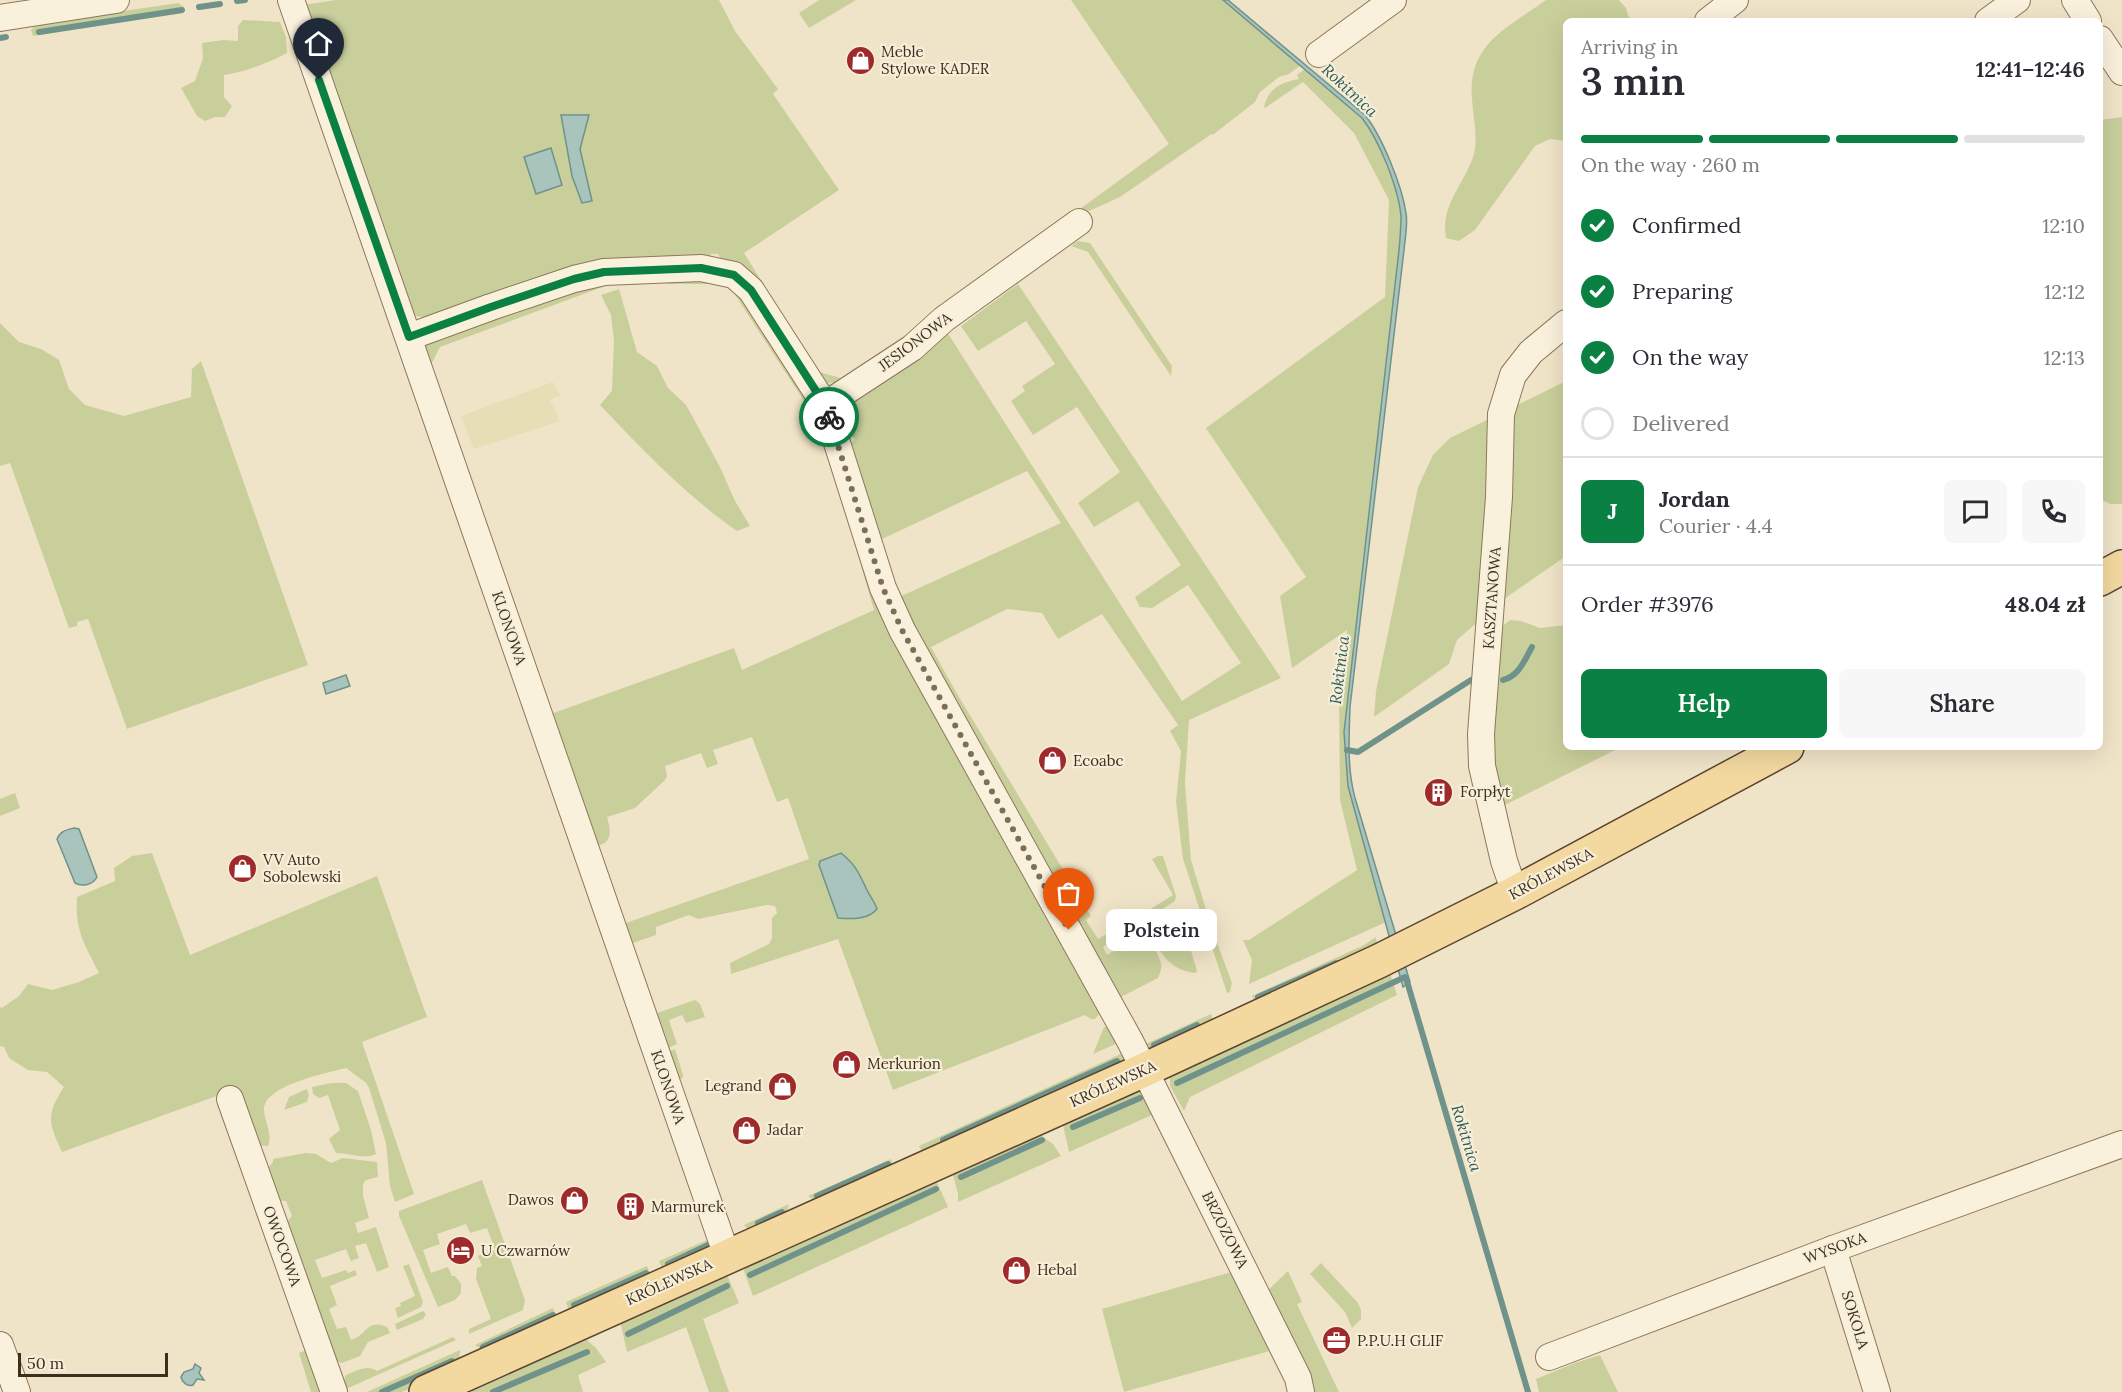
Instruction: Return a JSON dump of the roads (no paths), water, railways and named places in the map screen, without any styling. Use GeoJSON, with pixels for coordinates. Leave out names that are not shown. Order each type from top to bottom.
{"type":"FeatureCollection","features":[{"type":"Feature","properties":{"kind":"main road"},"geometry":{"type":"LineString","coordinates":[[2103,577],[2122,567]]}},
{"type":"Feature","properties":{"kind":"main road","name":"KRÓLEWSKA"},"geometry":{"type":"LineString","coordinates":[[426,1392],[1144,1070],[1391,955],[1515,893],[1780,750]]}},
{"type":"Feature","properties":{"kind":"street"},"geometry":{"type":"LineString","coordinates":[[0,18],[116,0]]}},
{"type":"Feature","properties":{"kind":"street","name":"KLONOWA"},"geometry":{"type":"LineString","coordinates":[[291,0],[727,1256]]}},
{"type":"Feature","properties":{"kind":"street"},"geometry":{"type":"LineString","coordinates":[[1319,54],[1393,0]]}},
{"type":"Feature","properties":{"kind":"street"},"geometry":{"type":"LineString","coordinates":[[1712,18],[1736,0]]}},
{"type":"Feature","properties":{"kind":"street"},"geometry":{"type":"LineString","coordinates":[[1992,18],[2017,0]]}},
{"type":"Feature","properties":{"kind":"street"},"geometry":{"type":"LineString","coordinates":[[2075,0],[2086,18]]}},
{"type":"Feature","properties":{"kind":"street"},"geometry":{"type":"LineString","coordinates":[[2103,44],[2122,72]]}},
{"type":"Feature","properties":{"kind":"street","name":"JESIONOWA"},"geometry":{"type":"LineString","coordinates":[[825,405],[912,348],[944,319],[1080,222]]}},
{"type":"Feature","properties":{"kind":"street"},"geometry":{"type":"LineString","coordinates":[[409,337],[491,307],[594,274],[616,270],[701,268],[734,275],[751,290],[825,405],[883,588],[902,630],[1144,1070]]}},
{"type":"Feature","properties":{"kind":"street","name":"KASZTANOWA"},"geometry":{"type":"LineString","coordinates":[[1515,893],[1504,861],[1482,766],[1481,734],[1498,497],[1501,414],[1513,375],[1531,352],[1563,325]]}},
{"type":"Feature","properties":{"kind":"street","name":"BRZOZOWA"},"geometry":{"type":"LineString","coordinates":[[1144,1070],[1298,1378],[1302,1392]]}},
{"type":"Feature","properties":{"kind":"street","name":"OWOCOWA"},"geometry":{"type":"LineString","coordinates":[[230,1099],[334,1392]]}},
{"type":"Feature","properties":{"kind":"street","name":"WYSOKA"},"geometry":{"type":"LineString","coordinates":[[1549,1357],[1833,1249],[2122,1144]]}},
{"type":"Feature","properties":{"kind":"street","name":"SOKOLA"},"geometry":{"type":"LineString","coordinates":[[1833,1249],[1876,1392]]}},
{"type":"Feature","properties":{"kind":"street"},"geometry":{"type":"LineString","coordinates":[[0,1345],[17,1392]]}},
{"type":"Feature","properties":{"kind":"water"},"geometry":{"type":"Polygon","coordinates":[[[1223,0],[1228,0],[1365,115],[1378,135],[1390,162],[1406,213],[1406,236],[1350,707],[1349,742],[1355,798],[1410,982],[1403,987],[1348,786],[1344,732],[1399,250],[1401,217],[1399,206],[1387,165],[1362,118],[1223,0]]]}},
{"type":"Feature","properties":{"kind":"water"},"geometry":{"type":"Polygon","coordinates":[[[561,115],[589,115],[580,149],[592,201],[582,203],[572,176],[561,115]]]}},
{"type":"Feature","properties":{"kind":"water"},"geometry":{"type":"Polygon","coordinates":[[[551,148],[562,185],[536,194],[524,157],[551,148]]]}},
{"type":"Feature","properties":{"kind":"water"},"geometry":{"type":"Polygon","coordinates":[[[346,675],[350,686],[326,694],[323,683],[346,675]]]}},
{"type":"Feature","properties":{"kind":"water"},"geometry":{"type":"Polygon","coordinates":[[[79,829],[97,877],[93,882],[87,884],[75,883],[57,839],[66,830],[79,829]]]}},
{"type":"Feature","properties":{"kind":"water"},"geometry":{"type":"Polygon","coordinates":[[[841,853],[857,871],[875,904],[877,909],[869,915],[838,918],[819,865],[820,861],[841,853]]]}},
{"type":"Feature","properties":{"kind":"water"},"geometry":{"type":"Polygon","coordinates":[[[195,1364],[201,1368],[199,1373],[204,1380],[197,1379],[193,1385],[187,1385],[181,1377],[184,1372],[193,1369],[195,1364]]]}},
{"type":"Feature","properties":{"kind":"waterway"},"geometry":{"type":"LineString","coordinates":[[237,1],[245,0]]}},
{"type":"Feature","properties":{"kind":"waterway"},"geometry":{"type":"LineString","coordinates":[[199,7],[220,4]]}},
{"type":"Feature","properties":{"kind":"waterway"},"geometry":{"type":"LineString","coordinates":[[39,32],[182,10]]}},
{"type":"Feature","properties":{"kind":"waterway"},"geometry":{"type":"LineString","coordinates":[[0,38],[6,37]]}},
{"type":"Feature","properties":{"kind":"waterway"},"geometry":{"type":"LineString","coordinates":[[1503,680],[1517,671],[1532,647]]}},
{"type":"Feature","properties":{"kind":"waterway"},"geometry":{"type":"LineString","coordinates":[[1347,750],[1358,752],[1471,680]]}},
{"type":"Feature","properties":{"kind":"waterway"},"geometry":{"type":"LineString","coordinates":[[1258,997],[1336,963]]}},
{"type":"Feature","properties":{"kind":"waterway"},"geometry":{"type":"LineString","coordinates":[[1177,1083],[1405,977]]}},
{"type":"Feature","properties":{"kind":"waterway","name":"Rokitnica"},"geometry":{"type":"LineString","coordinates":[[1406,978],[1528,1392]]}},
{"type":"Feature","properties":{"kind":"waterway"},"geometry":{"type":"LineString","coordinates":[[1154,1045],[1197,1025]]}},
{"type":"Feature","properties":{"kind":"waterway"},"geometry":{"type":"LineString","coordinates":[[943,1140],[1117,1061]]}},
{"type":"Feature","properties":{"kind":"waterway"},"geometry":{"type":"LineString","coordinates":[[1073,1127],[1140,1098]]}},
{"type":"Feature","properties":{"kind":"waterway"},"geometry":{"type":"LineString","coordinates":[[961,1177],[1042,1140]]}},
{"type":"Feature","properties":{"kind":"waterway"},"geometry":{"type":"LineString","coordinates":[[817,1196],[888,1164]]}},
{"type":"Feature","properties":{"kind":"waterway"},"geometry":{"type":"LineString","coordinates":[[750,1275],[936,1189]]}},
{"type":"Feature","properties":{"kind":"waterway"},"geometry":{"type":"LineString","coordinates":[[758,1223],[782,1212]]}},
{"type":"Feature","properties":{"kind":"waterway"},"geometry":{"type":"LineString","coordinates":[[668,1264],[708,1245]]}},
{"type":"Feature","properties":{"kind":"waterway"},"geometry":{"type":"LineString","coordinates":[[574,1305],[646,1273]]}},
{"type":"Feature","properties":{"kind":"waterway"},"geometry":{"type":"LineString","coordinates":[[628,1334],[727,1286]]}},
{"type":"Feature","properties":{"kind":"waterway"},"geometry":{"type":"LineString","coordinates":[[483,1347],[553,1315]]}},
{"type":"Feature","properties":{"kind":"waterway"},"geometry":{"type":"LineString","coordinates":[[493,1392],[587,1352]]}},
{"type":"Feature","properties":{"kind":"waterway"},"geometry":{"type":"LineString","coordinates":[[382,1392],[452,1361]]}},
{"type":"Feature","properties":{"kind":"place","name":"Meble Stylowe KADER"},"geometry":{"type":"Point","coordinates":[860,61]}},
{"type":"Feature","properties":{"kind":"place","name":"Ecoabc"},"geometry":{"type":"Point","coordinates":[1052,761]}},
{"type":"Feature","properties":{"kind":"place","name":"Forpłyt"},"geometry":{"type":"Point","coordinates":[1439,792]}},
{"type":"Feature","properties":{"kind":"place","name":"VV Auto Sobolewski"},"geometry":{"type":"Point","coordinates":[242,869]}},
{"type":"Feature","properties":{"kind":"place","name":"Polstein"},"geometry":{"type":"Point","coordinates":[1069,930]}},
{"type":"Feature","properties":{"kind":"place","name":"Merkurion"},"geometry":{"type":"Point","coordinates":[846,1064]}},
{"type":"Feature","properties":{"kind":"place","name":"Legrand"},"geometry":{"type":"Point","coordinates":[783,1086]}},
{"type":"Feature","properties":{"kind":"place","name":"Jadar"},"geometry":{"type":"Point","coordinates":[746,1130]}},
{"type":"Feature","properties":{"kind":"place","name":"Dawos"},"geometry":{"type":"Point","coordinates":[575,1200]}},
{"type":"Feature","properties":{"kind":"place","name":"Marmurek"},"geometry":{"type":"Point","coordinates":[630,1207]}},
{"type":"Feature","properties":{"kind":"place","name":"U Czwarnów"},"geometry":{"type":"Point","coordinates":[460,1251]}},
{"type":"Feature","properties":{"kind":"place","name":"Hebal"},"geometry":{"type":"Point","coordinates":[1016,1270]}},
{"type":"Feature","properties":{"kind":"place","name":"P.P.U.H GLIF"},"geometry":{"type":"Point","coordinates":[1336,1341]}}]}
